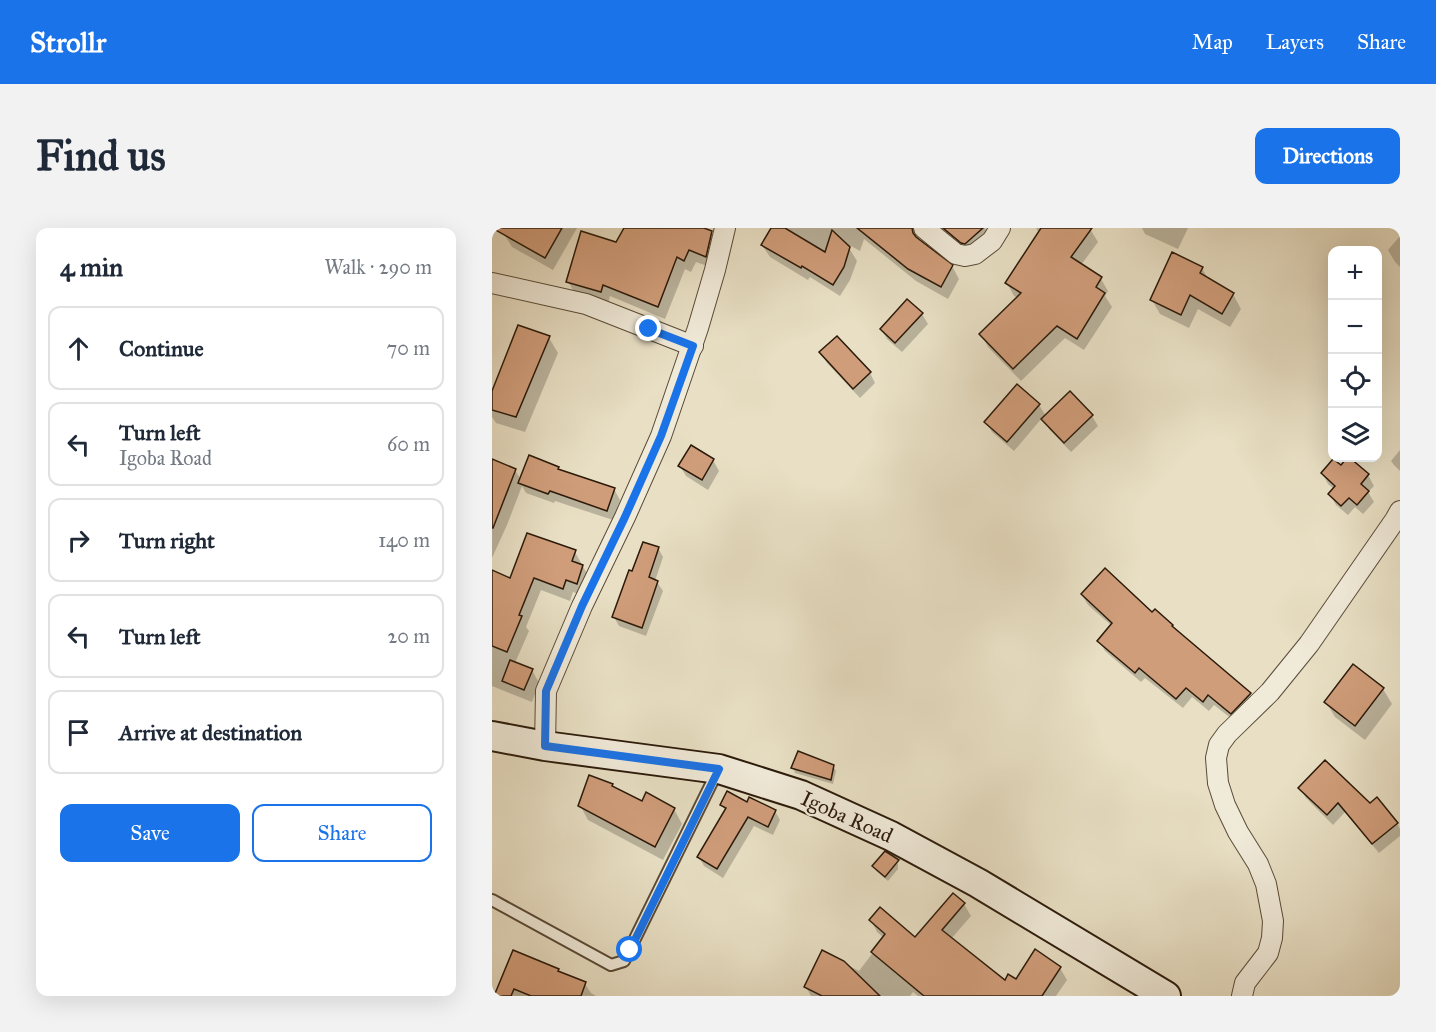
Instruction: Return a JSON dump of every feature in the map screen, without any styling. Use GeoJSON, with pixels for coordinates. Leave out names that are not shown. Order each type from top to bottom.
{"type":"FeatureCollection","features":[{"type":"Feature","properties":{"kind":"street"},"geometry":{"type":"LineString","coordinates":[[545,746],[546,691],[582,606],[661,436],[693,346],[716,270],[725,228]]}},
{"type":"Feature","properties":{"kind":"street"},"geometry":{"type":"LineString","coordinates":[[924,228],[956,254],[965,256],[975,254],[992,241],[1000,228]]}},
{"type":"Feature","properties":{"kind":"street"},"geometry":{"type":"LineString","coordinates":[[492,283],[586,304],[693,346]]}},
{"type":"Feature","properties":{"kind":"street"},"geometry":{"type":"LineString","coordinates":[[1242,996],[1245,983],[1268,953],[1273,921],[1266,885],[1258,864],[1238,832],[1225,805],[1218,783],[1216,758],[1219,745],[1227,734],[1270,692],[1302,652],[1400,511]]}},
{"type":"Feature","properties":{"kind":"street","name":"Igoba Road"},"geometry":{"type":"LineString","coordinates":[[495,739],[719,769],[801,795],[891,836],[978,883],[1157,994]]}},
{"type":"Feature","properties":{"kind":"lane"},"geometry":{"type":"LineString","coordinates":[[492,900],[611,965],[624,961],[719,769]]}},
{"type":"Feature","properties":{"kind":"building"},"geometry":{"type":"Polygon","coordinates":[[[492,228],[562,228],[545,258],[492,228]]]}},
{"type":"Feature","properties":{"kind":"building"},"geometry":{"type":"Polygon","coordinates":[[[624,228],[704,228],[712,231],[706,257],[689,250],[684,261],[677,257],[658,307],[603,285],[601,292],[566,282],[581,231],[616,242],[624,228]]]}},
{"type":"Feature","properties":{"kind":"building"},"geometry":{"type":"Polygon","coordinates":[[[771,228],[785,228],[825,252],[832,230],[850,247],[844,267],[833,285],[761,245],[771,228]]]}},
{"type":"Feature","properties":{"kind":"building"},"geometry":{"type":"Polygon","coordinates":[[[857,228],[912,228],[916,237],[953,265],[941,287],[908,269],[857,228]]]}},
{"type":"Feature","properties":{"kind":"building"},"geometry":{"type":"Polygon","coordinates":[[[943,228],[983,228],[965,244],[943,228]]]}},
{"type":"Feature","properties":{"kind":"building"},"geometry":{"type":"Polygon","coordinates":[[[1041,228],[1092,228],[1071,257],[1102,277],[1096,287],[1105,293],[1077,339],[1057,326],[1013,369],[979,334],[1021,293],[1005,283],[1041,228]]]}},
{"type":"Feature","properties":{"kind":"building"},"geometry":{"type":"Polygon","coordinates":[[[1172,252],[1203,267],[1200,273],[1234,293],[1222,314],[1190,295],[1181,315],[1150,300],[1172,252]]]}},
{"type":"Feature","properties":{"kind":"building"},"geometry":{"type":"Polygon","coordinates":[[[907,299],[923,313],[895,343],[880,329],[907,299]]]}},
{"type":"Feature","properties":{"kind":"building"},"geometry":{"type":"Polygon","coordinates":[[[518,325],[550,336],[516,417],[492,410],[492,391],[518,325]]]}},
{"type":"Feature","properties":{"kind":"building"},"geometry":{"type":"Polygon","coordinates":[[[837,336],[871,372],[853,389],[819,352],[837,336]]]}},
{"type":"Feature","properties":{"kind":"building"},"geometry":{"type":"Polygon","coordinates":[[[1017,384],[1040,404],[1007,442],[984,422],[1017,384]]]}},
{"type":"Feature","properties":{"kind":"building"},"geometry":{"type":"Polygon","coordinates":[[[1070,391],[1093,415],[1064,443],[1041,419],[1070,391]]]}},
{"type":"Feature","properties":{"kind":"building"},"geometry":{"type":"Polygon","coordinates":[[[691,445],[714,459],[702,480],[678,466],[691,445]]]}},
{"type":"Feature","properties":{"kind":"building"},"geometry":{"type":"Polygon","coordinates":[[[529,455],[559,467],[558,469],[615,488],[607,511],[550,491],[548,494],[518,483],[529,455]]]}},
{"type":"Feature","properties":{"kind":"building"},"geometry":{"type":"Polygon","coordinates":[[[492,459],[516,469],[493,528],[492,528],[492,459]]]}},
{"type":"Feature","properties":{"kind":"building"},"geometry":{"type":"Polygon","coordinates":[[[1330,462],[1341,465],[1344,462],[1355,462],[1369,474],[1361,484],[1369,491],[1357,505],[1349,498],[1341,506],[1328,494],[1335,486],[1321,473],[1330,462]]]}},
{"type":"Feature","properties":{"kind":"building"},"geometry":{"type":"Polygon","coordinates":[[[527,533],[576,550],[572,561],[583,565],[577,584],[566,580],[563,589],[534,578],[507,652],[492,646],[492,570],[510,578],[527,533]]]}},
{"type":"Feature","properties":{"kind":"building"},"geometry":{"type":"Polygon","coordinates":[[[643,542],[659,547],[649,577],[658,581],[642,628],[612,617],[629,570],[632,571],[643,542]]]}},
{"type":"Feature","properties":{"kind":"building"},"geometry":{"type":"Polygon","coordinates":[[[1105,568],[1152,612],[1155,609],[1251,693],[1231,714],[1208,695],[1203,702],[1186,688],[1176,699],[1139,668],[1135,673],[1097,641],[1112,623],[1081,594],[1105,568]]]}},
{"type":"Feature","properties":{"kind":"building"},"geometry":{"type":"Polygon","coordinates":[[[510,660],[533,669],[524,690],[502,681],[510,660]]]}},
{"type":"Feature","properties":{"kind":"building"},"geometry":{"type":"Polygon","coordinates":[[[1353,664],[1384,688],[1355,726],[1324,702],[1353,664]]]}},
{"type":"Feature","properties":{"kind":"building"},"geometry":{"type":"Polygon","coordinates":[[[798,751],[834,765],[831,780],[791,768],[798,751]]]}},
{"type":"Feature","properties":{"kind":"building"},"geometry":{"type":"Polygon","coordinates":[[[1325,760],[1370,803],[1377,797],[1398,823],[1372,844],[1338,803],[1327,815],[1298,788],[1325,760]]]}},
{"type":"Feature","properties":{"kind":"building"},"geometry":{"type":"Polygon","coordinates":[[[589,775],[613,784],[612,786],[642,801],[646,792],[675,808],[655,847],[578,806],[589,775]]]}},
{"type":"Feature","properties":{"kind":"building"},"geometry":{"type":"Polygon","coordinates":[[[727,791],[747,802],[749,797],[776,810],[768,827],[748,817],[717,869],[697,857],[726,808],[720,805],[727,791]]]}},
{"type":"Feature","properties":{"kind":"building"},"geometry":{"type":"Polygon","coordinates":[[[885,851],[899,860],[885,877],[872,866],[885,851]]]}},
{"type":"Feature","properties":{"kind":"building"},"geometry":{"type":"Polygon","coordinates":[[[953,893],[965,903],[942,930],[1005,980],[1008,974],[1016,979],[1035,949],[1061,967],[1042,996],[924,996],[871,952],[885,934],[869,920],[880,907],[915,937],[953,893]]]}},
{"type":"Feature","properties":{"kind":"building"},"geometry":{"type":"Polygon","coordinates":[[[513,950],[586,982],[581,996],[531,996],[514,989],[511,996],[494,996],[513,950]]]}},
{"type":"Feature","properties":{"kind":"building"},"geometry":{"type":"Polygon","coordinates":[[[822,950],[844,961],[880,996],[822,996],[804,987],[822,950]]]}},
{"type":"Feature","properties":{"kind":"route"},"geometry":{"type":"LineString","coordinates":[[630,950],[719,769],[545,746],[546,691],[582,606],[661,436],[693,346],[649,329]]}}]}
